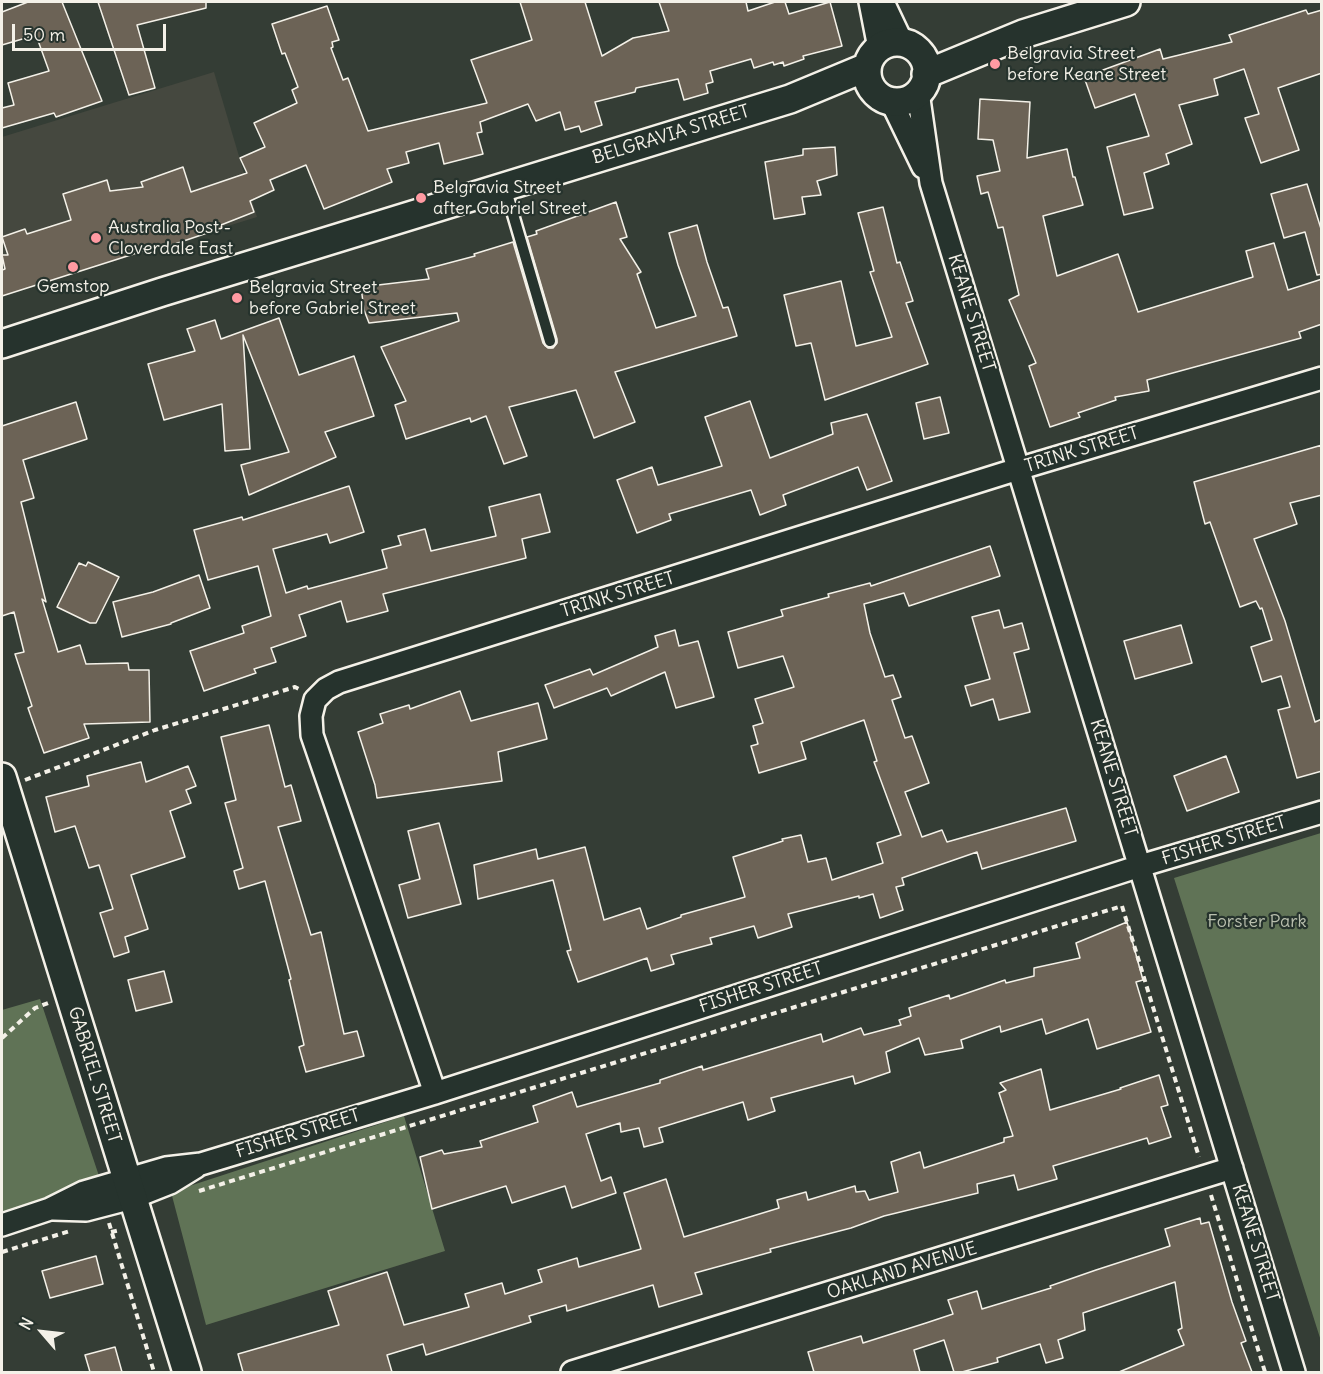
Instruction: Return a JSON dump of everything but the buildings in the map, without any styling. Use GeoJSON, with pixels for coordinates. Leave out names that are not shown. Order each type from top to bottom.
{"type":"FeatureCollection","features":[{"type":"Feature","properties":{"kind":"street","name":"KEANE STREET"},"geometry":{"type":"LineString","coordinates":[[870,2],[902,62]]}},
{"type":"Feature","properties":{"kind":"street","name":"KEANE STREET"},"geometry":{"type":"LineString","coordinates":[[883,2],[902,62],[932,183],[1294,1372]]}},
{"type":"Feature","properties":{"kind":"street","name":"BELGRAVIA STREET"},"geometry":{"type":"LineString","coordinates":[[2,344],[162,292],[790,99],[902,62],[1023,34],[1126,2]]}},
{"type":"Feature","properties":{"kind":"street","name":"BELGRAVIA STREET"},"geometry":{"type":"LineString","coordinates":[[790,99],[884,98],[906,100],[902,62]]}},
{"type":"Feature","properties":{"kind":"street"},"geometry":{"type":"LineString","coordinates":[[884,98],[868,82],[902,62]]}},
{"type":"Feature","properties":{"kind":"street","name":"KEANE STREET"},"geometry":{"type":"LineString","coordinates":[[884,98],[932,183]]}},
{"type":"Feature","properties":{"kind":"street","name":"TRINK STREET"},"geometry":{"type":"LineString","coordinates":[[315,700],[339,682],[1018,469],[1322,378]]}},
{"type":"Feature","properties":{"kind":"street"},"geometry":{"type":"LineString","coordinates":[[315,700],[311,716],[312,735],[435,1093]]}},
{"type":"Feature","properties":{"kind":"street","name":"GABRIEL STREET"},"geometry":{"type":"LineString","coordinates":[[3,782],[187,1372]]}},
{"type":"Feature","properties":{"kind":"street","name":"FISHER STREET"},"geometry":{"type":"LineString","coordinates":[[2,1225],[50,1209],[86,1210],[129,1189],[170,1183],[201,1164],[435,1093],[1140,866],[1322,812]]}},
{"type":"Feature","properties":{"kind":"street","name":"OAKLAND AVENUE"},"geometry":{"type":"LineString","coordinates":[[572,1372],[1232,1168]]}},
{"type":"Feature","properties":{"kind":"lane"},"geometry":{"type":"LineString","coordinates":[[505,186],[550,341]]}},
{"type":"Feature","properties":{"kind":"path"},"geometry":{"type":"LineString","coordinates":[[3,782],[156,730],[294,687],[315,700]]}},
{"type":"Feature","properties":{"kind":"path"},"geometry":{"type":"LineString","coordinates":[[188,1194],[1122,906],[1265,1372]]}},
{"type":"Feature","properties":{"kind":"path"},"geometry":{"type":"LineString","coordinates":[[2,1038],[35,1008],[69,996]]}},
{"type":"Feature","properties":{"kind":"path"},"geometry":{"type":"LineString","coordinates":[[108,1220],[154,1372]]}},
{"type":"Feature","properties":{"kind":"path"},"geometry":{"type":"LineString","coordinates":[[2,1252],[76,1229]]}},
{"type":"Feature","properties":{"kind":"shaded area"},"geometry":{"type":"Polygon","coordinates":[[[214,72],[257,217],[2,296],[2,137],[214,72]]]}},
{"type":"Feature","properties":{"kind":"green space","name":"Forster Park"},"geometry":{"type":"Polygon","coordinates":[[[1322,833],[1321,1341],[1174,878],[1322,833]]]}},
{"type":"Feature","properties":{"kind":"green space"},"geometry":{"type":"Polygon","coordinates":[[[40,999],[102,1185],[2,1216],[2,1010],[40,999]]]}},
{"type":"Feature","properties":{"kind":"green space"},"geometry":{"type":"Polygon","coordinates":[[[404,1116],[445,1251],[206,1325],[171,1192],[404,1116]]]}},
{"type":"Feature","properties":{"kind":"place","name":"Belgravia Street before Keane Street"},"geometry":{"type":"Point","coordinates":[995,64]}},
{"type":"Feature","properties":{"kind":"place","name":"Belgravia Street after Gabriel Street"},"geometry":{"type":"Point","coordinates":[421,198]}},
{"type":"Feature","properties":{"kind":"place","name":"Australia Post - Cloverdale East"},"geometry":{"type":"Point","coordinates":[96,238]}},
{"type":"Feature","properties":{"kind":"place","name":"Gemstop"},"geometry":{"type":"Point","coordinates":[73,267]}},
{"type":"Feature","properties":{"kind":"place","name":"Belgravia Street before Gabriel Street"},"geometry":{"type":"Point","coordinates":[237,298]}}]}
